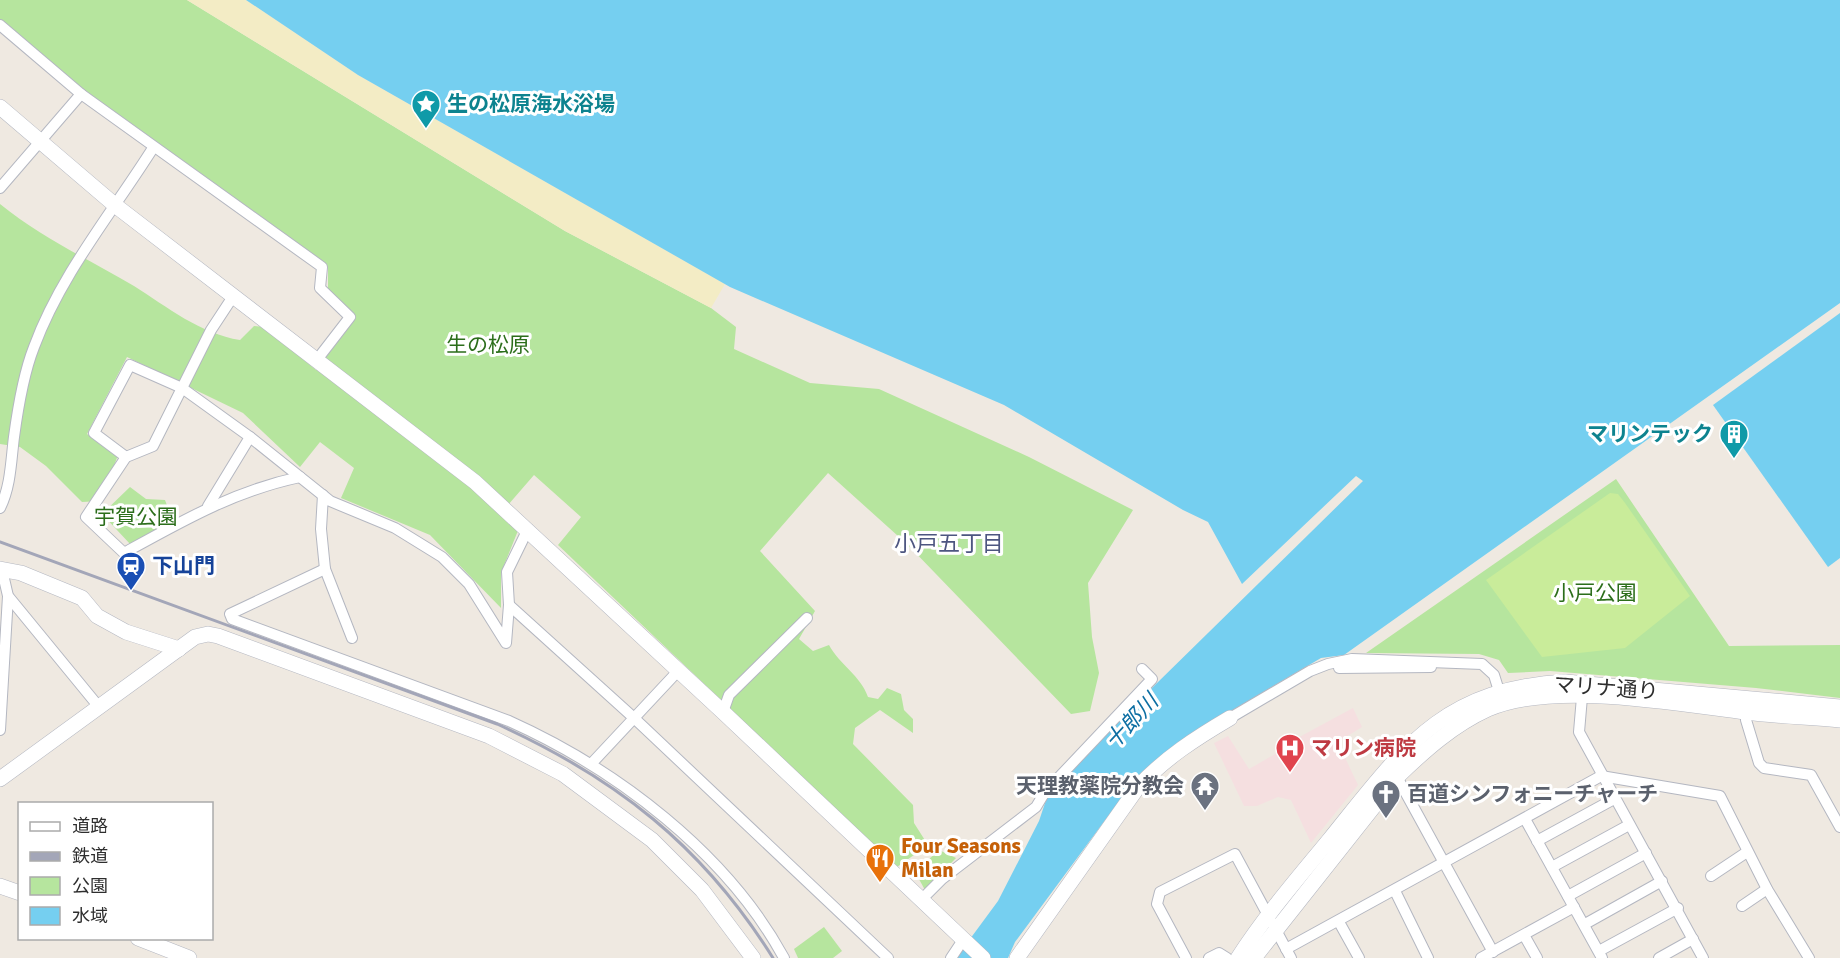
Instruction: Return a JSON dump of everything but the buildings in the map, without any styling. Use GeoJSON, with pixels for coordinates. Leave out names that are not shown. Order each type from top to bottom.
{"type":"FeatureCollection","features":[{"type":"Feature","properties":{"kind":"street"},"geometry":{"type":"LineString","coordinates":[[0,25],[81,94],[153,148],[322,267],[320,288],[350,317],[316,361]]}},
{"type":"Feature","properties":{"kind":"street"},"geometry":{"type":"LineString","coordinates":[[0,188],[81,94]]}},
{"type":"Feature","properties":{"kind":"street"},"geometry":{"type":"LineString","coordinates":[[0,107],[116,206],[475,482],[679,670],[983,958]]}},
{"type":"Feature","properties":{"kind":"street"},"geometry":{"type":"LineString","coordinates":[[0,508],[25,375],[34,346],[80,256],[116,206],[153,148]]}},
{"type":"Feature","properties":{"kind":"street"},"geometry":{"type":"LineString","coordinates":[[234,295],[210,330],[153,446],[126,457],[86,518],[124,553],[208,506],[273,483],[300,477]]}},
{"type":"Feature","properties":{"kind":"street"},"geometry":{"type":"LineString","coordinates":[[126,457],[94,433],[130,365],[182,388],[250,437],[330,501],[395,528],[442,556],[469,584],[506,643],[509,605],[507,572],[528,529]]}},
{"type":"Feature","properties":{"kind":"street"},"geometry":{"type":"LineString","coordinates":[[208,506],[250,437]]}},
{"type":"Feature","properties":{"kind":"street"},"geometry":{"type":"LineString","coordinates":[[323,495],[321,529],[326,569],[352,638]]}},
{"type":"Feature","properties":{"kind":"street"},"geometry":{"type":"LineString","coordinates":[[326,569],[230,614],[232,619],[509,722],[553,741],[592,763],[683,834],[749,908],[784,958]]}},
{"type":"Feature","properties":{"kind":"street"},"geometry":{"type":"LineString","coordinates":[[0,730],[8,596],[1,570],[21,573],[82,598],[97,616],[126,632],[178,649]]}},
{"type":"Feature","properties":{"kind":"street"},"geometry":{"type":"LineString","coordinates":[[8,596],[99,706]]}},
{"type":"Feature","properties":{"kind":"street"},"geometry":{"type":"LineString","coordinates":[[509,605],[634,718],[888,958]]}},
{"type":"Feature","properties":{"kind":"street"},"geometry":{"type":"LineString","coordinates":[[723,712],[729,694],[807,618]]}},
{"type":"Feature","properties":{"kind":"street"},"geometry":{"type":"LineString","coordinates":[[0,778],[195,637],[218,636],[489,736],[529,756],[597,797],[652,840],[702,890],[753,958]]}},
{"type":"Feature","properties":{"kind":"street"},"geometry":{"type":"LineString","coordinates":[[1017,958],[1138,787],[1173,754],[1310,671],[1352,659],[1482,664],[1489,668],[1499,691]]}},
{"type":"Feature","properties":{"kind":"street"},"geometry":{"type":"LineString","coordinates":[[921,900],[942,879],[1036,807],[1045,792],[1152,679],[1142,669]]}},
{"type":"Feature","properties":{"kind":"street"},"geometry":{"type":"LineString","coordinates":[[592,763],[679,670]]}},
{"type":"Feature","properties":{"kind":"street","name":"マリナ通り"},"geometry":{"type":"LineString","coordinates":[[1238,958],[1268,915],[1384,772],[1420,734],[1459,708],[1499,691],[1534,684],[1565,682],[1840,708]]}},
{"type":"Feature","properties":{"kind":"street","name":"マリナ通り"},"geometry":{"type":"LineString","coordinates":[[1254,958],[1397,777],[1425,750],[1455,727],[1488,709],[1540,696],[1582,697],[1670,702],[1840,720]]}},
{"type":"Feature","properties":{"kind":"street"},"geometry":{"type":"LineString","coordinates":[[1582,697],[1579,732],[1601,776],[1678,908],[1704,958]]}},
{"type":"Feature","properties":{"kind":"street"},"geometry":{"type":"LineString","coordinates":[[1748,712],[1746,720],[1759,763],[1764,768],[1811,775],[1840,827]]}},
{"type":"Feature","properties":{"kind":"street"},"geometry":{"type":"LineString","coordinates":[[1186,958],[1156,904],[1160,891],[1235,854],[1289,954],[1338,922],[1601,776],[1720,796],[1767,889],[1809,958]]}},
{"type":"Feature","properties":{"kind":"street"},"geometry":{"type":"LineString","coordinates":[[1397,777],[1493,952]]}},
{"type":"Feature","properties":{"kind":"street"},"geometry":{"type":"LineString","coordinates":[[1537,841],[1614,799]]}},
{"type":"Feature","properties":{"kind":"street"},"geometry":{"type":"LineString","coordinates":[[1525,819],[1585,924],[1600,955],[1678,908]]}},
{"type":"Feature","properties":{"kind":"street"},"geometry":{"type":"LineString","coordinates":[[1552,867],[1629,825]]}},
{"type":"Feature","properties":{"kind":"street"},"geometry":{"type":"LineString","coordinates":[[1711,876],[1747,852]]}},
{"type":"Feature","properties":{"kind":"street"},"geometry":{"type":"LineString","coordinates":[[1568,896],[1646,853]]}},
{"type":"Feature","properties":{"kind":"street"},"geometry":{"type":"LineString","coordinates":[[1585,924],[1662,881]]}},
{"type":"Feature","properties":{"kind":"street"},"geometry":{"type":"LineString","coordinates":[[0,886],[18,892]]}},
{"type":"Feature","properties":{"kind":"street"},"geometry":{"type":"LineString","coordinates":[[1742,906],[1767,889]]}},
{"type":"Feature","properties":{"kind":"street"},"geometry":{"type":"LineString","coordinates":[[1395,891],[1428,958]]}},
{"type":"Feature","properties":{"kind":"street"},"geometry":{"type":"LineString","coordinates":[[1481,958],[1574,907]]}},
{"type":"Feature","properties":{"kind":"street"},"geometry":{"type":"LineString","coordinates":[[1338,922],[1359,958]]}},
{"type":"Feature","properties":{"kind":"street"},"geometry":{"type":"LineString","coordinates":[[1524,935],[1537,958]]}},
{"type":"Feature","properties":{"kind":"street"},"geometry":{"type":"LineString","coordinates":[[1659,958],[1693,939]]}},
{"type":"Feature","properties":{"kind":"street"},"geometry":{"type":"LineString","coordinates":[[141,940],[189,958]]}},
{"type":"Feature","properties":{"kind":"street"},"geometry":{"type":"LineString","coordinates":[[951,958],[963,940]]}},
{"type":"Feature","properties":{"kind":"street"},"geometry":{"type":"LineString","coordinates":[[1209,958],[1219,953],[1227,958]]}},
{"type":"Feature","properties":{"kind":"shaded area","name":"マリン病院"},"geometry":{"type":"Polygon","coordinates":[[[1353,708],[1362,727],[1341,740],[1339,745],[1358,785],[1311,843],[1291,800],[1278,797],[1257,806],[1244,806],[1214,743],[1228,736],[1249,769],[1291,745],[1290,742],[1353,708]]]}},
{"type":"Feature","properties":{"kind":"green space","name":"生の松原"},"geometry":{"type":"Polygon","coordinates":[[[0,0],[187,0],[565,231],[711,308],[736,327],[734,349],[810,383],[879,389],[1029,457],[1133,510],[1088,583],[1092,637],[1099,673],[1090,711],[1071,714],[908,545],[828,473],[760,551],[815,611],[799,639],[813,651],[829,645],[860,683],[868,697],[878,699],[887,688],[901,694],[904,710],[913,719],[913,733],[880,710],[855,728],[853,744],[913,805],[914,823],[928,845],[897,867],[558,545],[581,517],[534,475],[502,512],[519,528],[501,573],[501,608],[430,535],[341,498],[354,468],[320,442],[300,467],[243,413],[127,357],[87,434],[118,455],[101,501],[82,502],[46,466],[20,447],[0,444],[0,204],[49,238],[134,286],[198,326],[240,340],[254,326],[265,327],[316,370],[355,318],[328,293],[328,267],[161,148],[39,54],[0,21],[0,0]]]}},
{"type":"Feature","properties":{"kind":"green space","name":"小戸公園"},"geometry":{"type":"Polygon","coordinates":[[[1616,479],[1729,646],[1840,645],[1840,698],[1756,688],[1550,671],[1508,673],[1499,660],[1479,654],[1366,653],[1616,479]]]}},
{"type":"Feature","properties":{"kind":"green space","name":"宇賀公園"},"geometry":{"type":"Polygon","coordinates":[[[130,487],[146,499],[165,500],[172,519],[131,545],[102,514],[130,487]]]}},
{"type":"Feature","properties":{"kind":"green space"},"geometry":{"type":"Polygon","coordinates":[[[1610,493],[1618,494],[1625,503],[1690,596],[1625,648],[1542,657],[1486,580],[1610,493]]]}},
{"type":"Feature","properties":{"kind":"green space"},"geometry":{"type":"Polygon","coordinates":[[[939,850],[956,858],[925,890],[915,872],[939,850]]]}},
{"type":"Feature","properties":{"kind":"green space"},"geometry":{"type":"Polygon","coordinates":[[[824,927],[842,951],[833,958],[798,958],[794,949],[824,927]]]}},
{"type":"Feature","properties":{"kind":"sand","name":"生の松原海水浴場"},"geometry":{"type":"Polygon","coordinates":[[[187,0],[246,0],[358,75],[725,284],[711,308],[565,231],[187,0]]]}},
{"type":"Feature","properties":{"kind":"water","name":"十郎川"},"geometry":{"type":"Polygon","coordinates":[[[246,0],[1840,0],[1840,303],[1344,655],[1321,658],[1177,743],[1137,777],[1015,942],[1008,958],[956,958],[998,901],[1039,821],[1047,797],[1106,733],[1363,481],[1356,476],[1242,584],[1208,522],[1183,510],[1004,405],[730,287],[358,75],[246,0]]]}},
{"type":"Feature","properties":{"kind":"water"},"geometry":{"type":"Polygon","coordinates":[[[1840,313],[1840,558],[1828,567],[1713,405],[1840,313]]]}},
{"type":"Feature","properties":{"kind":"railway"},"geometry":{"type":"LineString","coordinates":[[0,542],[497,724],[540,745],[618,792],[686,849],[746,918],[773,958]]}},
{"type":"Feature","properties":{"kind":"place","name":"生の松原海水浴場"},"geometry":{"type":"Point","coordinates":[426,130]}},
{"type":"Feature","properties":{"kind":"place","name":"マリンテック"},"geometry":{"type":"Point","coordinates":[1734,460]}},
{"type":"Feature","properties":{"kind":"place","name":"下山門"},"geometry":{"type":"Point","coordinates":[131,592]}},
{"type":"Feature","properties":{"kind":"place","name":"マリン病院"},"geometry":{"type":"Point","coordinates":[1290,774]}},
{"type":"Feature","properties":{"kind":"place","name":"天理教薬院分教会"},"geometry":{"type":"Point","coordinates":[1205,812]}},
{"type":"Feature","properties":{"kind":"place","name":"百道シンフォニーチャーチ"},"geometry":{"type":"Point","coordinates":[1386,820]}},
{"type":"Feature","properties":{"kind":"place","name":"Four Seasons Milan"},"geometry":{"type":"Point","coordinates":[880,884]}},
{"type":"Feature","properties":{"kind":"district","name":"小戸五丁目"},"geometry":{"type":"Point","coordinates":[949,543]}}]}
